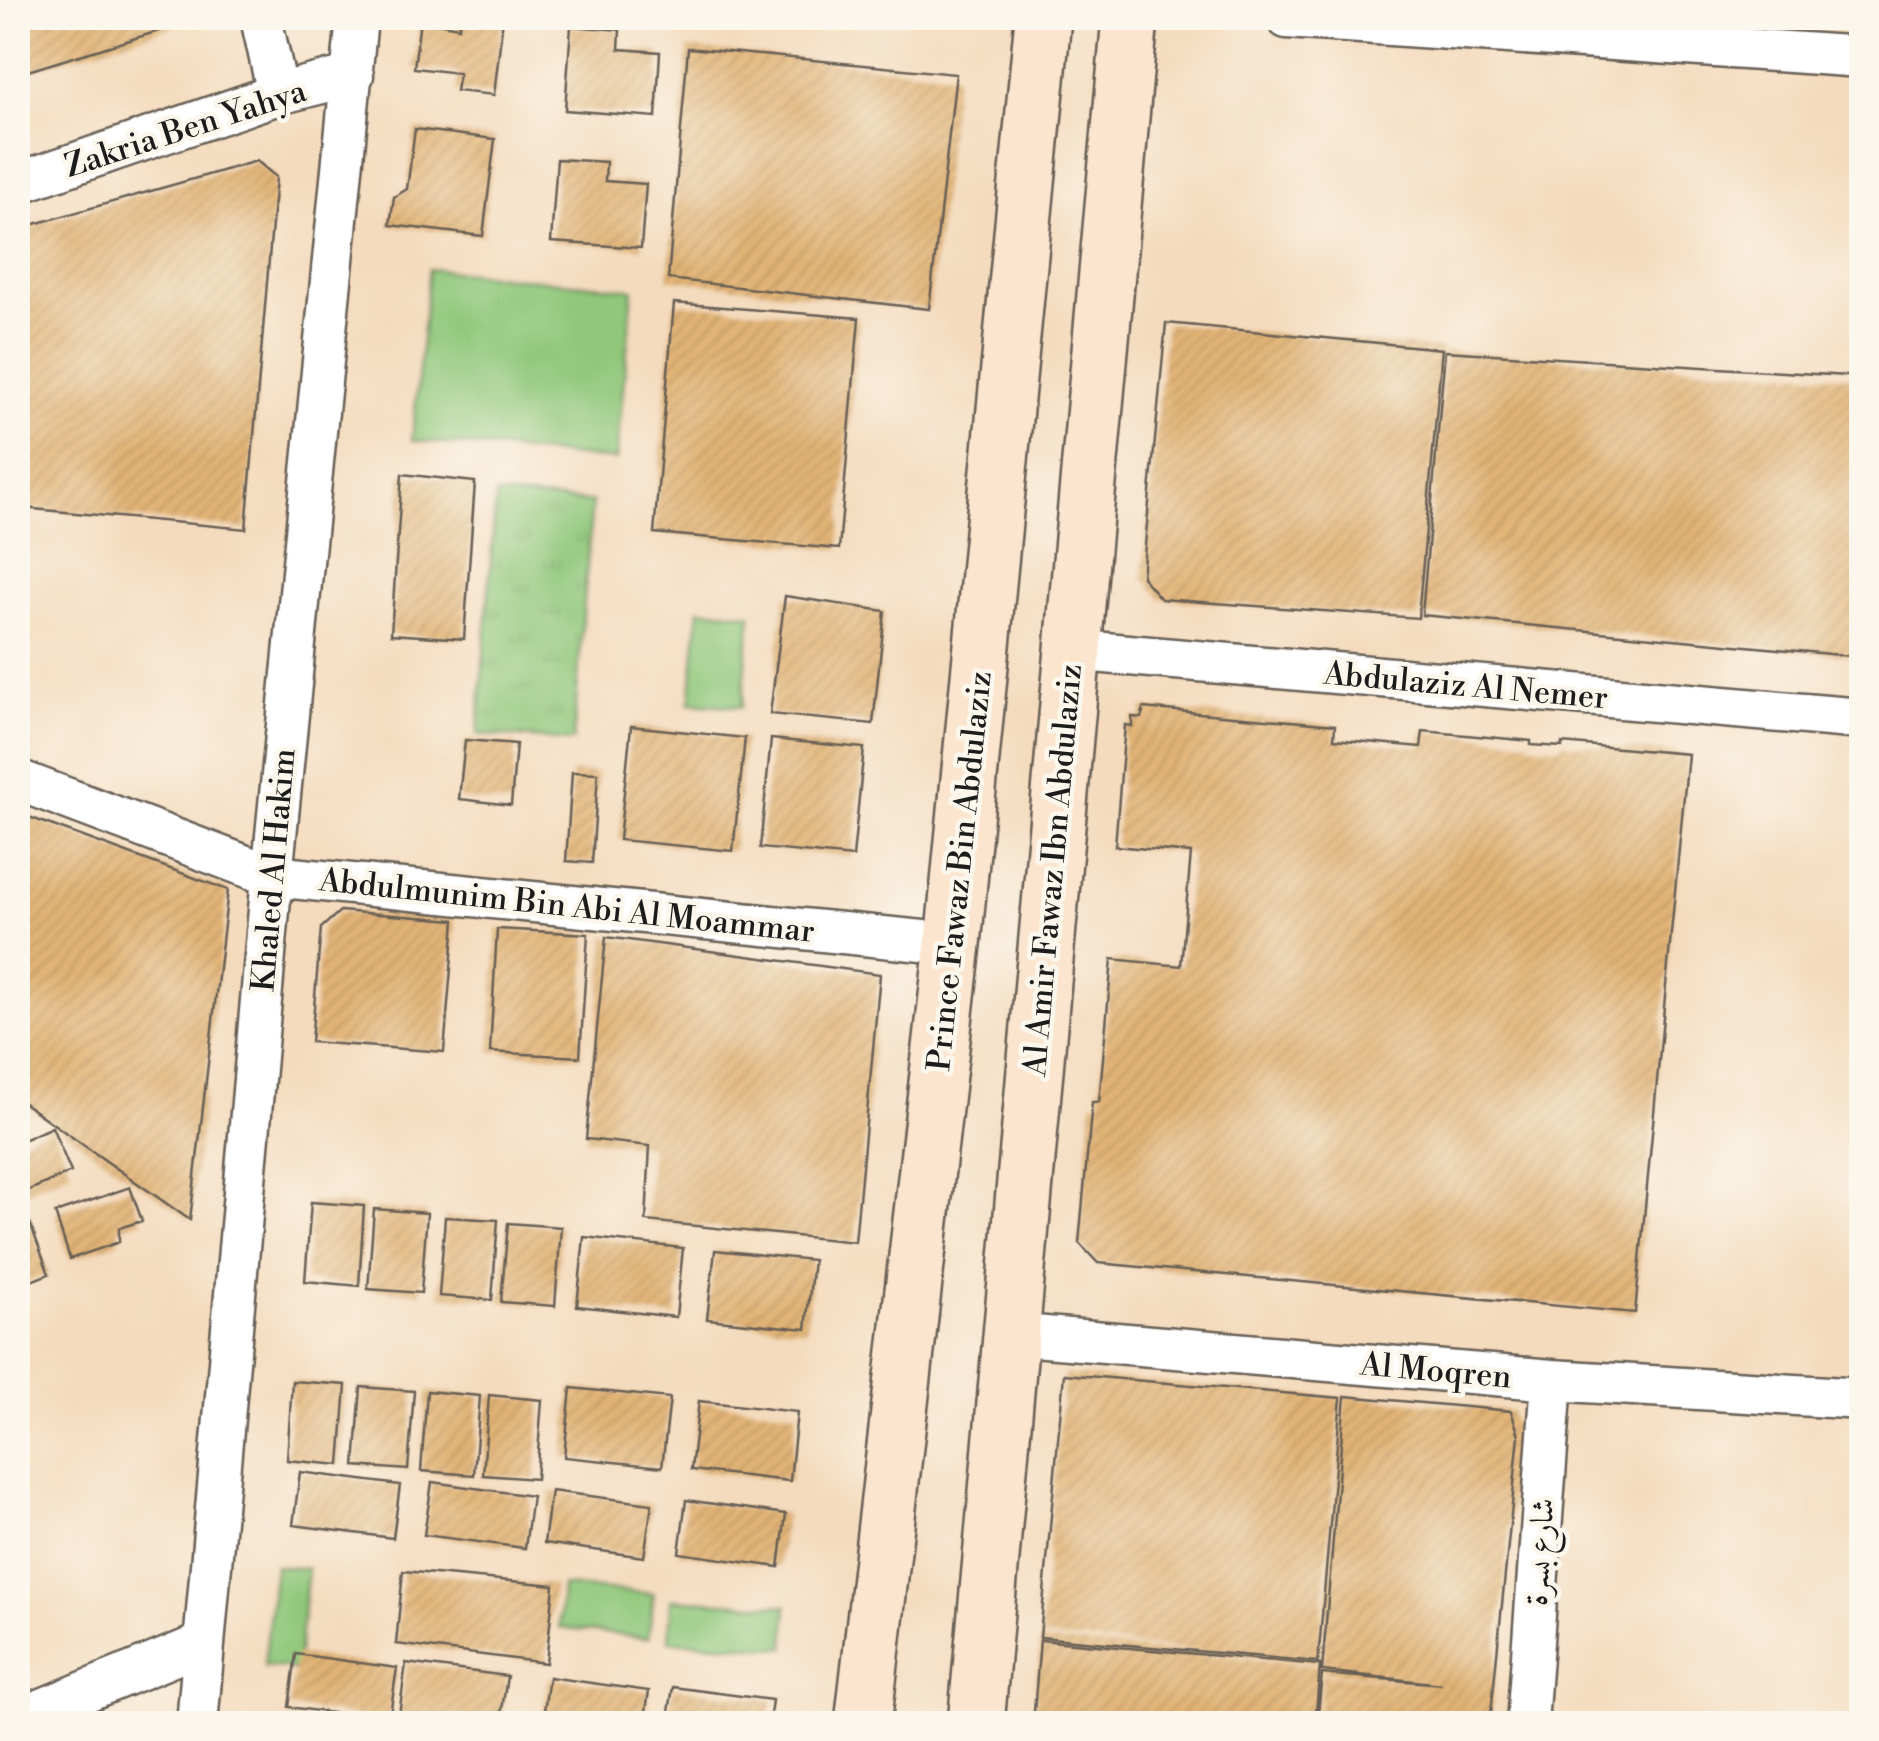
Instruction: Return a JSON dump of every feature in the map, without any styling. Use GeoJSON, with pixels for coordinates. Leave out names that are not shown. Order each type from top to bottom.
{"type":"FeatureCollection","features":[{"type":"Feature","properties":{"kind":"main road","name":"Prince Fawaz Bin Abdulaziz"},"geometry":{"type":"LineString","coordinates":[[863,1724],[953,944],[1043,18]]}},
{"type":"Feature","properties":{"kind":"main road","name":"Al Amir Fawaz Ibn Abdulaziz"},"geometry":{"type":"LineString","coordinates":[[976,1724],[1130,18]]}},
{"type":"Feature","properties":{"kind":"main road"},"geometry":{"type":"LineString","coordinates":[[1030,152],[1047,174],[1061,181],[1077,180],[1116,147]]}},
{"type":"Feature","properties":{"kind":"main road"},"geometry":{"type":"LineString","coordinates":[[1018,276],[1039,243],[1051,241],[1088,262],[1104,283]]}},
{"type":"Feature","properties":{"kind":"street"},"geometry":{"type":"LineString","coordinates":[[261,18],[278,94]]}},
{"type":"Feature","properties":{"kind":"street","name":"Khaled Al Hakim"},"geometry":{"type":"LineString","coordinates":[[197,1724],[272,876],[357,18]]}},
{"type":"Feature","properties":{"kind":"street"},"geometry":{"type":"LineString","coordinates":[[1287,18],[1862,57]]}},
{"type":"Feature","properties":{"kind":"street","name":"Zakria Ben Yahya"},"geometry":{"type":"LineString","coordinates":[[18,183],[278,94],[353,75]]}},
{"type":"Feature","properties":{"kind":"street","name":"Abdulaziz Al Nemer"},"geometry":{"type":"LineString","coordinates":[[1071,650],[1862,719]]}},
{"type":"Feature","properties":{"kind":"street","name":"Abdulmunim Bin Abi Al Moammar"},"geometry":{"type":"LineString","coordinates":[[18,780],[272,876],[953,944]]}},
{"type":"Feature","properties":{"kind":"street","name":"Al Moqren"},"geometry":{"type":"LineString","coordinates":[[1010,1334],[1552,1380],[1862,1400]]}},
{"type":"Feature","properties":{"kind":"street","name":"شارع بسرة"},"geometry":{"type":"LineString","coordinates":[[1527,1724],[1552,1380]]}},
{"type":"Feature","properties":{"kind":"street"},"geometry":{"type":"LineString","coordinates":[[18,1719],[204,1643]]}},
{"type":"Feature","properties":{"kind":"green space"},"geometry":{"type":"Polygon","coordinates":[[[429,269],[633,289],[616,460],[412,440],[429,269]]]}},
{"type":"Feature","properties":{"kind":"green space"},"geometry":{"type":"Polygon","coordinates":[[[496,495],[592,502],[573,741],[478,734],[496,495]]]}},
{"type":"Feature","properties":{"kind":"green space"},"geometry":{"type":"Polygon","coordinates":[[[699,609],[751,614],[742,707],[690,703],[699,609]]]}},
{"type":"Feature","properties":{"kind":"green space"},"geometry":{"type":"Polygon","coordinates":[[[275,1566],[308,1569],[297,1669],[264,1666],[275,1566]]]}},
{"type":"Feature","properties":{"kind":"green space"},"geometry":{"type":"Polygon","coordinates":[[[562,1586],[654,1594],[648,1638],[559,1628],[562,1586]]]}},
{"type":"Feature","properties":{"kind":"green space"},"geometry":{"type":"Polygon","coordinates":[[[671,1599],[787,1606],[785,1648],[669,1641],[671,1599]]]}},
{"type":"Feature","properties":{"kind":"building"},"geometry":{"type":"Polygon","coordinates":[[[18,18],[186,18],[185,23],[18,74],[18,18]]]}},
{"type":"Feature","properties":{"kind":"building"},"geometry":{"type":"Polygon","coordinates":[[[460,18],[503,18],[494,95],[456,91],[459,73],[414,68],[420,20],[459,27],[460,18]]]}},
{"type":"Feature","properties":{"kind":"building"},"geometry":{"type":"Polygon","coordinates":[[[806,18],[853,18],[852,25],[806,18]]]}},
{"type":"Feature","properties":{"kind":"building"},"geometry":{"type":"Polygon","coordinates":[[[571,26],[620,30],[619,49],[660,52],[656,117],[565,110],[571,26]]]}},
{"type":"Feature","properties":{"kind":"building"},"geometry":{"type":"Polygon","coordinates":[[[688,48],[956,74],[929,309],[668,279],[688,48]]]}},
{"type":"Feature","properties":{"kind":"building"},"geometry":{"type":"Polygon","coordinates":[[[415,129],[495,139],[483,236],[390,225],[394,197],[407,189],[415,129]]]}},
{"type":"Feature","properties":{"kind":"building"},"geometry":{"type":"Polygon","coordinates":[[[557,159],[606,162],[605,181],[646,184],[641,248],[551,242],[557,159]]]}},
{"type":"Feature","properties":{"kind":"building"},"geometry":{"type":"Polygon","coordinates":[[[257,161],[276,177],[246,529],[23,508],[18,466],[18,239],[31,225],[257,161]]]}},
{"type":"Feature","properties":{"kind":"building"},"geometry":{"type":"Polygon","coordinates":[[[674,303],[859,318],[839,549],[654,533],[674,303]]]}},
{"type":"Feature","properties":{"kind":"building"},"geometry":{"type":"Polygon","coordinates":[[[1166,323],[1442,349],[1418,618],[1161,599],[1142,577],[1166,323]]]}},
{"type":"Feature","properties":{"kind":"building"},"geometry":{"type":"Polygon","coordinates":[[[1445,351],[1862,377],[1862,657],[1422,615],[1445,351]]]}},
{"type":"Feature","properties":{"kind":"building"},"geometry":{"type":"Polygon","coordinates":[[[402,474],[475,482],[464,639],[391,634],[402,474]]]}},
{"type":"Feature","properties":{"kind":"building"},"geometry":{"type":"Polygon","coordinates":[[[785,596],[885,611],[873,724],[770,714],[785,596]]]}},
{"type":"Feature","properties":{"kind":"building"},"geometry":{"type":"Polygon","coordinates":[[[1143,708],[1335,725],[1334,739],[1421,747],[1423,731],[1531,741],[1531,745],[1562,747],[1562,743],[1688,754],[1635,1313],[1098,1263],[1079,1243],[1092,1102],[1099,1102],[1112,959],[1181,966],[1191,853],[1115,846],[1125,725],[1132,726],[1132,717],[1142,718],[1143,708]]]}},
{"type":"Feature","properties":{"kind":"building"},"geometry":{"type":"Polygon","coordinates":[[[631,726],[745,738],[733,851],[619,840],[631,726]]]}},
{"type":"Feature","properties":{"kind":"building"},"geometry":{"type":"Polygon","coordinates":[[[771,739],[864,748],[853,857],[760,848],[771,739]]]}},
{"type":"Feature","properties":{"kind":"building"},"geometry":{"type":"Polygon","coordinates":[[[465,740],[516,744],[511,805],[459,799],[465,740]]]}},
{"type":"Feature","properties":{"kind":"building"},"geometry":{"type":"Polygon","coordinates":[[[572,772],[598,773],[592,863],[566,861],[572,772]]]}},
{"type":"Feature","properties":{"kind":"building"},"geometry":{"type":"Polygon","coordinates":[[[18,813],[228,890],[190,1220],[18,1099],[18,813]]]}},
{"type":"Feature","properties":{"kind":"building"},"geometry":{"type":"Polygon","coordinates":[[[340,911],[455,920],[444,1052],[311,1042],[321,928],[340,911]]]}},
{"type":"Feature","properties":{"kind":"building"},"geometry":{"type":"Polygon","coordinates":[[[497,929],[588,934],[580,1057],[490,1052],[497,929]]]}},
{"type":"Feature","properties":{"kind":"building"},"geometry":{"type":"Polygon","coordinates":[[[606,937],[880,974],[855,1242],[646,1221],[650,1146],[586,1139],[606,937]]]}},
{"type":"Feature","properties":{"kind":"building"},"geometry":{"type":"Polygon","coordinates":[[[52,1127],[71,1172],[18,1195],[18,1142],[52,1127]]]}},
{"type":"Feature","properties":{"kind":"building"},"geometry":{"type":"Polygon","coordinates":[[[130,1187],[142,1221],[119,1228],[119,1242],[70,1259],[55,1213],[130,1187]]]}},
{"type":"Feature","properties":{"kind":"building"},"geometry":{"type":"Polygon","coordinates":[[[311,1202],[364,1206],[359,1286],[305,1281],[311,1202]]]}},
{"type":"Feature","properties":{"kind":"building"},"geometry":{"type":"Polygon","coordinates":[[[374,1209],[427,1213],[421,1293],[368,1289],[374,1209]]]}},
{"type":"Feature","properties":{"kind":"building"},"geometry":{"type":"Polygon","coordinates":[[[27,1215],[49,1274],[18,1286],[18,1218],[27,1215]]]}},
{"type":"Feature","properties":{"kind":"building"},"geometry":{"type":"Polygon","coordinates":[[[445,1217],[498,1220],[492,1300],[439,1296],[445,1217]]]}},
{"type":"Feature","properties":{"kind":"building"},"geometry":{"type":"Polygon","coordinates":[[[508,1223],[561,1227],[555,1306],[501,1302],[508,1223]]]}},
{"type":"Feature","properties":{"kind":"building"},"geometry":{"type":"Polygon","coordinates":[[[584,1237],[683,1248],[676,1317],[577,1306],[584,1237]]]}},
{"type":"Feature","properties":{"kind":"building"},"geometry":{"type":"Polygon","coordinates":[[[715,1250],[813,1260],[806,1329],[707,1319],[715,1250]]]}},
{"type":"Feature","properties":{"kind":"building"},"geometry":{"type":"Polygon","coordinates":[[[1064,1374],[1341,1398],[1318,1662],[1040,1637],[1064,1374]]]}},
{"type":"Feature","properties":{"kind":"building"},"geometry":{"type":"Polygon","coordinates":[[[292,1381],[346,1385],[340,1465],[287,1460],[292,1381]]]}},
{"type":"Feature","properties":{"kind":"building"},"geometry":{"type":"Polygon","coordinates":[[[361,1387],[414,1391],[408,1470],[355,1466],[361,1387]]]}},
{"type":"Feature","properties":{"kind":"building"},"geometry":{"type":"Polygon","coordinates":[[[571,1388],[670,1398],[662,1467],[564,1457],[571,1388]]]}},
{"type":"Feature","properties":{"kind":"building"},"geometry":{"type":"Polygon","coordinates":[[[427,1391],[480,1396],[474,1475],[421,1471],[427,1391]]]}},
{"type":"Feature","properties":{"kind":"building"},"geometry":{"type":"Polygon","coordinates":[[[489,1395],[542,1400],[536,1479],[483,1475],[489,1395]]]}},
{"type":"Feature","properties":{"kind":"building"},"geometry":{"type":"Polygon","coordinates":[[[1345,1396],[1511,1411],[1519,1435],[1490,1724],[1317,1724],[1322,1674],[1442,1684],[1322,1671],[1345,1396]]]}},
{"type":"Feature","properties":{"kind":"building"},"geometry":{"type":"Polygon","coordinates":[[[699,1401],[797,1412],[790,1481],[691,1470],[699,1401]]]}},
{"type":"Feature","properties":{"kind":"building"},"geometry":{"type":"Polygon","coordinates":[[[300,1472],[400,1485],[393,1538],[293,1525],[300,1472]]]}},
{"type":"Feature","properties":{"kind":"building"},"geometry":{"type":"Polygon","coordinates":[[[432,1482],[532,1496],[525,1548],[424,1535],[432,1482]]]}},
{"type":"Feature","properties":{"kind":"building"},"geometry":{"type":"Polygon","coordinates":[[[551,1491],[652,1504],[644,1557],[544,1543],[551,1491]]]}},
{"type":"Feature","properties":{"kind":"building"},"geometry":{"type":"Polygon","coordinates":[[[686,1500],[786,1514],[779,1567],[679,1553],[686,1500]]]}},
{"type":"Feature","properties":{"kind":"building"},"geometry":{"type":"Polygon","coordinates":[[[403,1571],[554,1585],[546,1663],[396,1644],[403,1571]]]}},
{"type":"Feature","properties":{"kind":"building"},"geometry":{"type":"Polygon","coordinates":[[[1040,1640],[1320,1665],[1315,1724],[1033,1724],[1040,1640]]]}},
{"type":"Feature","properties":{"kind":"building"},"geometry":{"type":"Polygon","coordinates":[[[296,1654],[397,1668],[389,1721],[289,1707],[296,1654]]]}},
{"type":"Feature","properties":{"kind":"building"},"geometry":{"type":"Polygon","coordinates":[[[406,1663],[507,1676],[500,1724],[459,1724],[399,1715],[406,1663]]]}},
{"type":"Feature","properties":{"kind":"building"},"geometry":{"type":"Polygon","coordinates":[[[549,1677],[649,1691],[644,1724],[542,1724],[549,1677]]]}},
{"type":"Feature","properties":{"kind":"building"},"geometry":{"type":"Polygon","coordinates":[[[673,1687],[772,1700],[769,1724],[667,1724],[673,1687]]]}}]}
